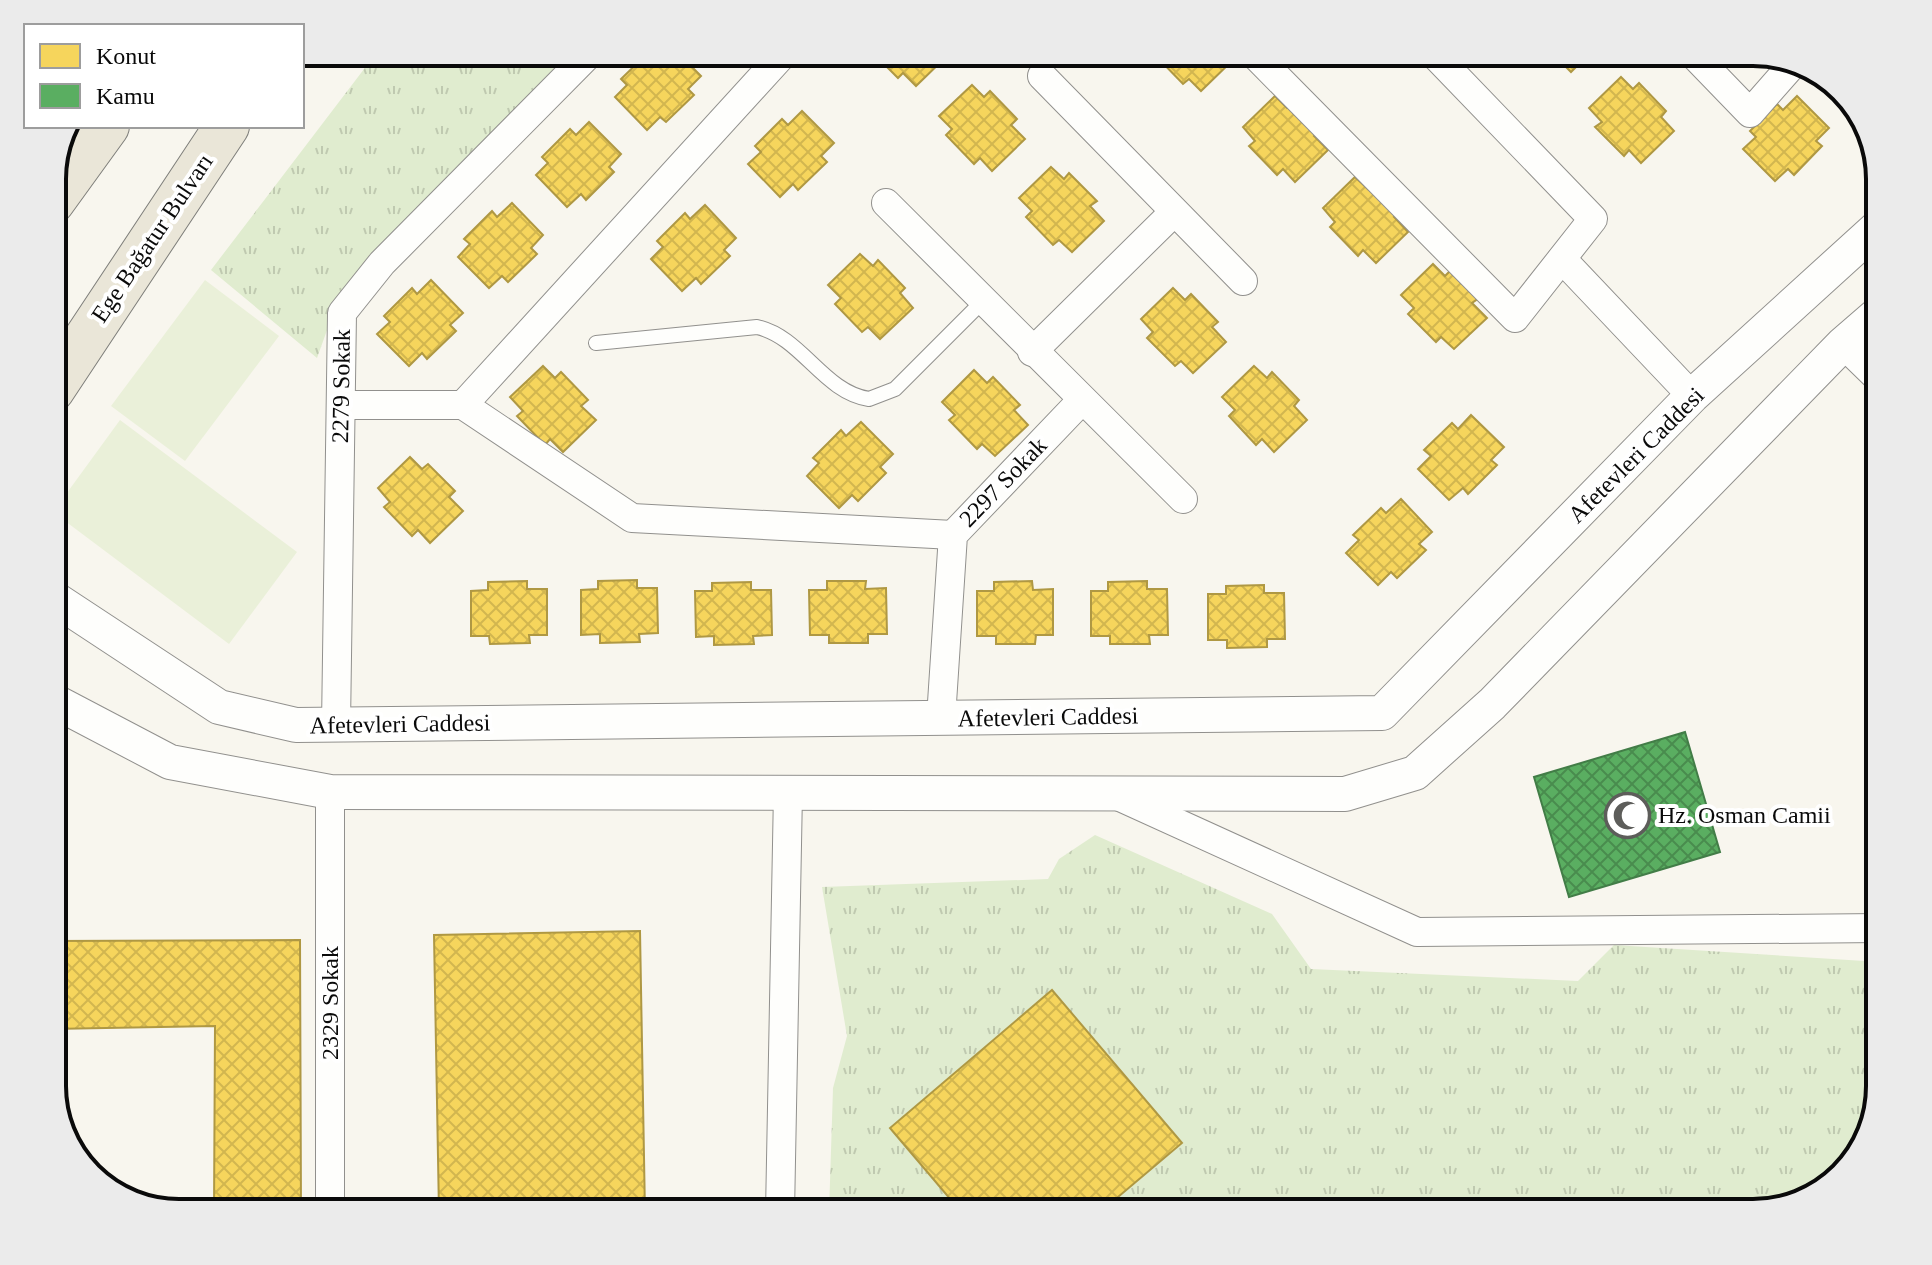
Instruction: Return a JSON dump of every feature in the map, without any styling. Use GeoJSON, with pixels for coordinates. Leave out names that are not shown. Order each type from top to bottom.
{"type":"FeatureCollection","features":[{"type":"Feature","properties":{"kind":"main road"},"geometry":{"type":"LineString","coordinates":[[66,183],[106,128]]}},
{"type":"Feature","properties":{"kind":"main road","name":"Ege Bağatur Bulvarı"},"geometry":{"type":"LineString","coordinates":[[66,369],[226,128]]}},
{"type":"Feature","properties":{"kind":"street","name":"2279 Sokak"},"geometry":{"type":"LineString","coordinates":[[336,725],[342,313],[382,263],[577,66]]}},
{"type":"Feature","properties":{"kind":"street"},"geometry":{"type":"LineString","coordinates":[[463,405],[772,66]]}},
{"type":"Feature","properties":{"kind":"street"},"geometry":{"type":"LineString","coordinates":[[1266,66],[1515,318],[1593,219],[1445,66]]}},
{"type":"Feature","properties":{"kind":"street"},"geometry":{"type":"LineString","coordinates":[[1705,66],[1750,113],[1786,72]]}},
{"type":"Feature","properties":{"kind":"street"},"geometry":{"type":"LineString","coordinates":[[1042,76],[1243,281]]}},
{"type":"Feature","properties":{"kind":"street"},"geometry":{"type":"LineString","coordinates":[[886,203],[1081,401],[1183,499]]}},
{"type":"Feature","properties":{"kind":"street"},"geometry":{"type":"LineString","coordinates":[[1032,352],[1174,212]]}},
{"type":"Feature","properties":{"kind":"street","name":"Afetevleri Caddesi"},"geometry":{"type":"LineString","coordinates":[[66,606],[219,707],[296,725],[1382,713],[1692,396],[1866,238]]}},
{"type":"Feature","properties":{"kind":"street"},"geometry":{"type":"LineString","coordinates":[[1562,259],[1692,396]]}},
{"type":"Feature","properties":{"kind":"street"},"geometry":{"type":"LineString","coordinates":[[66,707],[170,762],[330,792],[1345,794],[1415,773],[1492,704],[1843,344],[1866,324]]}},
{"type":"Feature","properties":{"kind":"street"},"geometry":{"type":"LineString","coordinates":[[1843,344],[1866,366]]}},
{"type":"Feature","properties":{"kind":"street","name":"2297 Sokak"},"geometry":{"type":"LineString","coordinates":[[941,718],[953,535],[1081,401]]}},
{"type":"Feature","properties":{"kind":"street"},"geometry":{"type":"LineString","coordinates":[[341,405],[463,405],[632,518],[953,535]]}},
{"type":"Feature","properties":{"kind":"street","name":"2329 Sokak"},"geometry":{"type":"LineString","coordinates":[[330,792],[330,1199]]}},
{"type":"Feature","properties":{"kind":"street"},"geometry":{"type":"LineString","coordinates":[[780,1199],[788,792]]}},
{"type":"Feature","properties":{"kind":"street"},"geometry":{"type":"LineString","coordinates":[[1109,792],[1417,932],[1866,928]]}},
{"type":"Feature","properties":{"kind":"lane"},"geometry":{"type":"LineString","coordinates":[[596,343],[757,327],[779,333],[845,391],[869,399],[895,389],[983,301]]}},
{"type":"Feature","properties":{"kind":"green space"},"geometry":{"type":"Polygon","coordinates":[[[366,66],[562,66],[340,294],[317,358],[211,270],[366,66]]]}},
{"type":"Feature","properties":{"kind":"green space"},"geometry":{"type":"Polygon","coordinates":[[[205,280],[279,336],[185,461],[111,406],[205,280]]]}},
{"type":"Feature","properties":{"kind":"green space"},"geometry":{"type":"Polygon","coordinates":[[[120,420],[297,552],[229,644],[66,522],[66,494],[120,420]]]}},
{"type":"Feature","properties":{"kind":"green space"},"geometry":{"type":"Polygon","coordinates":[[[1095,835],[1272,914],[1311,969],[1578,981],[1614,945],[1866,961],[1866,1086],[1862,1115],[1847,1149],[1827,1171],[1803,1187],[1767,1198],[829,1199],[833,1088],[847,1036],[822,887],[1048,879],[1059,859],[1095,835]]]}},
{"type":"Feature","properties":{"kind":"building: Konut"},"geometry":{"type":"Polygon","coordinates":[[[634,66],[691,66],[701,76],[688,89],[694,95],[666,122],[660,117],[647,130],[615,97],[627,85],[621,79],[634,66]]]}},
{"type":"Feature","properties":{"kind":"building: Konut"},"geometry":{"type":"Polygon","coordinates":[[[886,66],[937,66],[916,86],[903,73],[898,78],[886,66]]]}},
{"type":"Feature","properties":{"kind":"building: Konut"},"geometry":{"type":"Polygon","coordinates":[[[1166,66],[1227,66],[1201,91],[1189,79],[1183,84],[1166,66]]]}},
{"type":"Feature","properties":{"kind":"building: Konut"},"geometry":{"type":"Polygon","coordinates":[[[1621,77],[1633,89],[1639,83],[1666,111],[1661,117],[1674,131],[1641,163],[1629,150],[1624,156],[1595,127],[1602,122],[1589,108],[1621,77]]]}},
{"type":"Feature","properties":{"kind":"building: Konut"},"geometry":{"type":"Polygon","coordinates":[[[972,85],[984,97],[990,91],[1017,119],[1011,125],[1025,139],[992,171],[980,158],[974,164],[946,135],[952,129],[939,116],[972,85]]]}},
{"type":"Feature","properties":{"kind":"building: Konut"},"geometry":{"type":"Polygon","coordinates":[[[1275,96],[1287,108],[1293,103],[1320,130],[1314,136],[1328,150],[1295,182],[1283,169],[1277,175],[1249,146],[1255,141],[1243,127],[1275,96]]]}},
{"type":"Feature","properties":{"kind":"building: Konut"},"geometry":{"type":"Polygon","coordinates":[[[1797,96],[1829,128],[1816,141],[1822,146],[1794,175],[1788,169],[1775,181],[1743,149],[1756,137],[1750,131],[1777,104],[1783,110],[1797,96]]]}},
{"type":"Feature","properties":{"kind":"building: Konut"},"geometry":{"type":"Polygon","coordinates":[[[802,111],[834,143],[821,156],[827,162],[798,190],[793,184],[780,197],[748,164],[761,152],[755,146],[782,119],[788,125],[802,111]]]}},
{"type":"Feature","properties":{"kind":"building: Konut"},"geometry":{"type":"Polygon","coordinates":[[[589,122],[621,154],[609,167],[614,172],[586,200],[581,194],[567,207],[536,175],[548,163],[542,157],[570,129],[576,135],[589,122]]]}},
{"type":"Feature","properties":{"kind":"building: Konut"},"geometry":{"type":"Polygon","coordinates":[[[1051,167],[1064,179],[1069,173],[1097,201],[1090,206],[1104,221],[1072,252],[1059,240],[1053,245],[1026,217],[1032,211],[1019,198],[1051,167]]]}},
{"type":"Feature","properties":{"kind":"building: Konut"},"geometry":{"type":"Polygon","coordinates":[[[1355,177],[1368,189],[1373,184],[1401,212],[1394,217],[1408,232],[1376,263],[1363,250],[1358,256],[1330,227],[1335,222],[1323,208],[1355,177]]]}},
{"type":"Feature","properties":{"kind":"building: Konut"},"geometry":{"type":"Polygon","coordinates":[[[512,203],[543,235],[531,248],[537,254],[508,282],[502,276],[489,288],[458,257],[470,244],[464,239],[492,211],[497,217],[512,203]]]}},
{"type":"Feature","properties":{"kind":"building: Konut"},"geometry":{"type":"Polygon","coordinates":[[[705,205],[736,238],[724,250],[730,256],[701,284],[696,278],[682,291],[651,259],[663,247],[657,241],[685,213],[690,219],[705,205]]]}},
{"type":"Feature","properties":{"kind":"building: Konut"},"geometry":{"type":"Polygon","coordinates":[[[860,254],[873,266],[878,260],[905,288],[900,293],[913,308],[880,339],[868,327],[862,332],[835,304],[841,298],[828,285],[860,254]]]}},
{"type":"Feature","properties":{"kind":"building: Konut"},"geometry":{"type":"Polygon","coordinates":[[[1433,264],[1445,276],[1451,270],[1479,298],[1472,303],[1487,318],[1454,349],[1441,337],[1436,342],[1408,314],[1414,308],[1401,295],[1433,264]]]}},
{"type":"Feature","properties":{"kind":"building: Konut"},"geometry":{"type":"Polygon","coordinates":[[[431,280],[463,313],[450,325],[456,331],[427,359],[422,353],[409,366],[377,334],[390,322],[384,316],[412,288],[417,294],[431,280]]]}},
{"type":"Feature","properties":{"kind":"building: Konut"},"geometry":{"type":"Polygon","coordinates":[[[1173,288],[1185,300],[1191,294],[1218,322],[1212,327],[1226,342],[1193,373],[1181,361],[1175,366],[1147,338],[1153,332],[1141,319],[1173,288]]]}},
{"type":"Feature","properties":{"kind":"building: Konut"},"geometry":{"type":"Polygon","coordinates":[[[543,366],[555,378],[561,372],[588,400],[581,406],[596,420],[563,452],[550,439],[545,445],[517,416],[523,411],[510,397],[543,366]]]}},
{"type":"Feature","properties":{"kind":"building: Konut"},"geometry":{"type":"Polygon","coordinates":[[[1254,366],[1267,378],[1272,372],[1299,400],[1294,406],[1307,420],[1274,452],[1262,439],[1256,445],[1229,416],[1235,410],[1222,397],[1254,366]]]}},
{"type":"Feature","properties":{"kind":"building: Konut"},"geometry":{"type":"Polygon","coordinates":[[[974,370],[987,383],[993,377],[1020,405],[1014,410],[1028,425],[995,456],[982,444],[977,449],[949,420],[955,415],[942,402],[974,370]]]}},
{"type":"Feature","properties":{"kind":"building: Konut"},"geometry":{"type":"Polygon","coordinates":[[[1471,415],[1504,447],[1491,460],[1497,465],[1468,494],[1463,488],[1449,500],[1418,469],[1431,456],[1424,450],[1452,423],[1458,429],[1471,415]]]}},
{"type":"Feature","properties":{"kind":"building: Konut"},"geometry":{"type":"Polygon","coordinates":[[[861,422],[893,454],[880,467],[886,473],[858,501],[852,495],[839,508],[807,476],[819,463],[813,458],[841,430],[846,436],[861,422]]]}},
{"type":"Feature","properties":{"kind":"building: Konut"},"geometry":{"type":"Polygon","coordinates":[[[410,457],[422,469],[428,464],[455,491],[449,497],[463,511],[430,543],[418,530],[412,536],[384,507],[390,502],[378,488],[410,457]]]}},
{"type":"Feature","properties":{"kind":"building: Konut"},"geometry":{"type":"Polygon","coordinates":[[[1401,499],[1432,532],[1419,544],[1426,550],[1397,578],[1391,572],[1378,585],[1346,553],[1359,540],[1353,535],[1381,508],[1386,513],[1401,499]]]}},
{"type":"Feature","properties":{"kind":"building: Konut"},"geometry":{"type":"Polygon","coordinates":[[[637,580],[637,588],[657,588],[658,633],[639,634],[640,642],[600,643],[600,634],[581,635],[581,590],[598,589],[598,581],[637,580]]]}},
{"type":"Feature","properties":{"kind":"building: Konut"},"geometry":{"type":"Polygon","coordinates":[[[527,581],[527,589],[547,589],[547,635],[529,635],[530,643],[490,644],[489,636],[471,636],[471,591],[488,590],[488,582],[527,581]]]}},
{"type":"Feature","properties":{"kind":"building: Konut"},"geometry":{"type":"Polygon","coordinates":[[[827,581],[866,581],[865,589],[886,588],[887,634],[868,634],[868,643],[829,643],[829,635],[810,635],[809,590],[827,590],[827,581]]]}},
{"type":"Feature","properties":{"kind":"building: Konut"},"geometry":{"type":"Polygon","coordinates":[[[1032,581],[1033,590],[1053,589],[1053,635],[1036,635],[1035,644],[996,644],[996,636],[977,636],[977,591],[994,591],[994,582],[1032,581]]]}},
{"type":"Feature","properties":{"kind":"building: Konut"},"geometry":{"type":"Polygon","coordinates":[[[1147,581],[1147,589],[1167,589],[1168,635],[1149,635],[1150,644],[1110,644],[1110,636],[1091,636],[1091,591],[1108,591],[1108,582],[1147,581]]]}},
{"type":"Feature","properties":{"kind":"building: Konut"},"geometry":{"type":"Polygon","coordinates":[[[751,582],[751,590],[771,590],[772,635],[753,636],[754,644],[714,645],[714,636],[696,637],[695,591],[712,591],[712,583],[751,582]]]}},
{"type":"Feature","properties":{"kind":"building: Konut"},"geometry":{"type":"Polygon","coordinates":[[[1264,585],[1264,593],[1284,593],[1285,639],[1267,639],[1267,647],[1227,648],[1227,640],[1208,640],[1208,594],[1226,594],[1226,586],[1264,585]]]}},
{"type":"Feature","properties":{"kind":"building: Konut"},"geometry":{"type":"Polygon","coordinates":[[[640,931],[645,1199],[439,1199],[434,935],[640,931]]]}},
{"type":"Feature","properties":{"kind":"building: Konut"},"geometry":{"type":"Polygon","coordinates":[[[300,940],[301,1199],[214,1199],[215,1026],[66,1029],[66,941],[300,940]]]}},
{"type":"Feature","properties":{"kind":"building: Konut"},"geometry":{"type":"Polygon","coordinates":[[[1052,990],[1182,1143],[1116,1199],[950,1199],[890,1128],[1052,990]]]}},
{"type":"Feature","properties":{"kind":"building: Kamu","name":"Hz. Osman Camii"},"geometry":{"type":"Polygon","coordinates":[[[1685,732],[1720,852],[1569,897],[1534,777],[1685,732]]]}},
{"type":"Feature","properties":{"kind":"place","name":"Hz. Osman Camii"},"geometry":{"type":"Point","coordinates":[1627,815]}}]}
